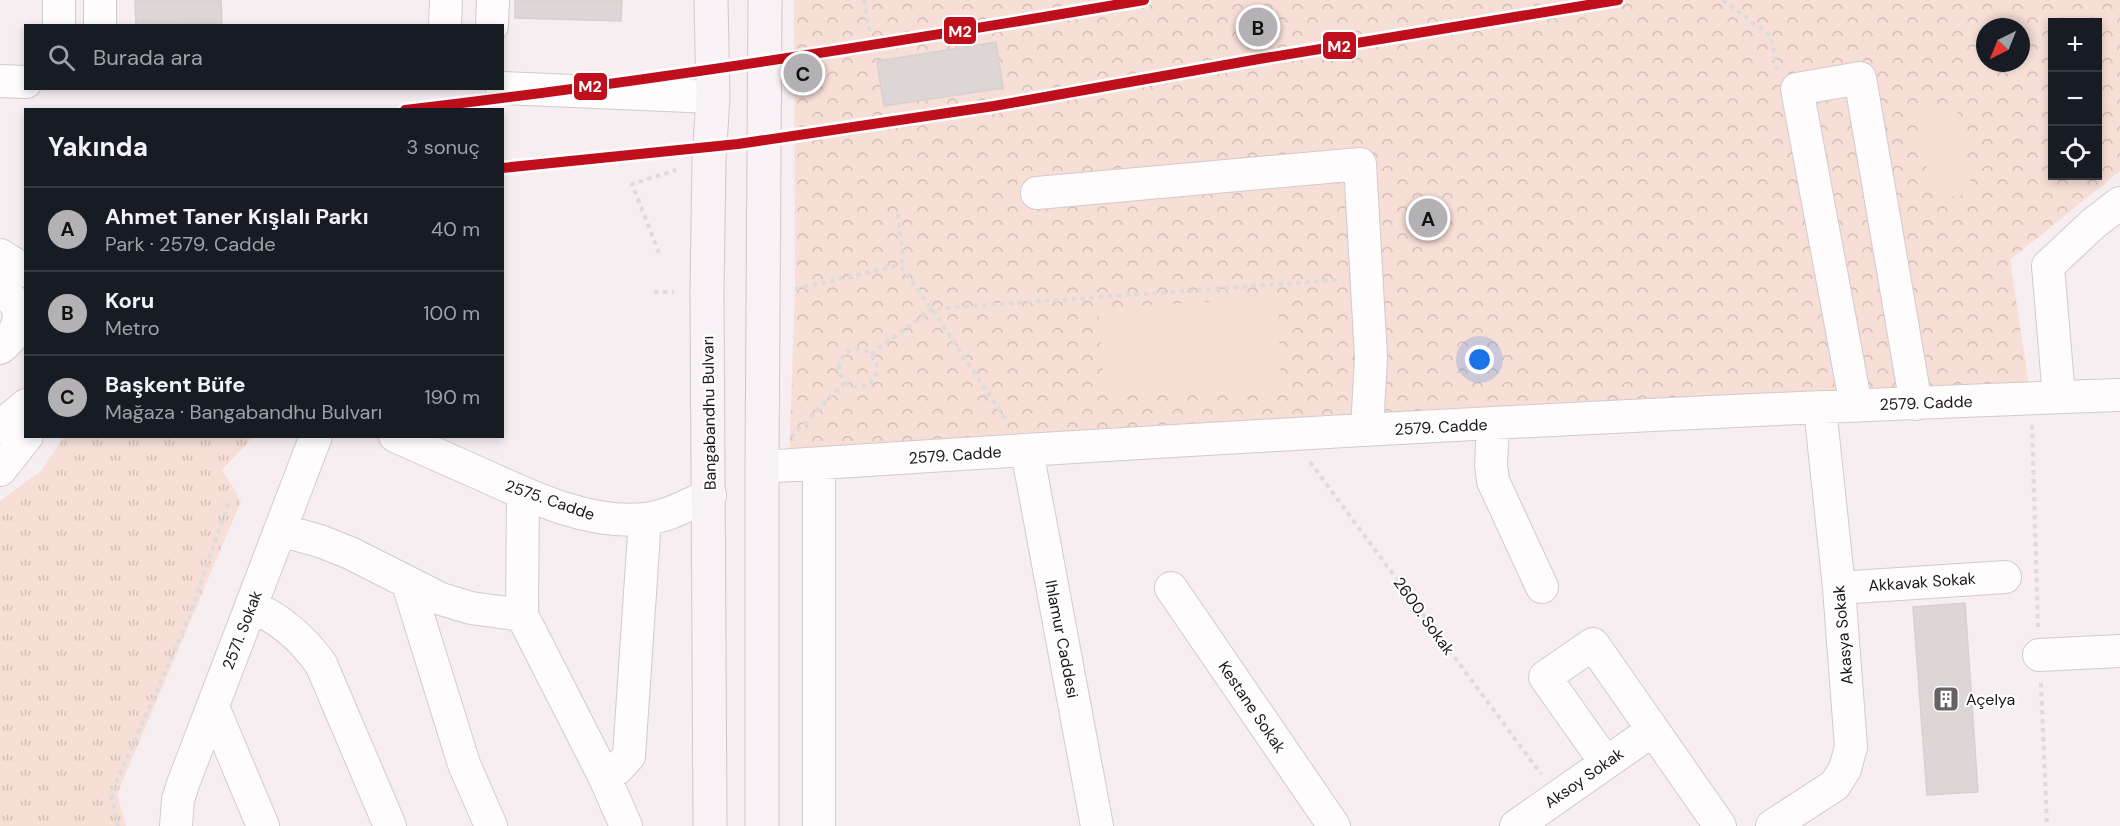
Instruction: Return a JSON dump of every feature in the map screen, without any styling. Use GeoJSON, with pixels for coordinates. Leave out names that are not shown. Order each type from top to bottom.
{"type":"FeatureCollection","features":[{"type":"Feature","properties":{"kind":"main road","name":"Bangabandhu Bulvarı"},"geometry":{"type":"LineString","coordinates":[[710,826],[710,495],[707,292],[709,159],[713,97],[711,0]]}},
{"type":"Feature","properties":{"kind":"main road"},"geometry":{"type":"LineString","coordinates":[[762,826],[765,0]]}},
{"type":"Feature","properties":{"kind":"main road"},"geometry":{"type":"LineString","coordinates":[[710,495],[762,467]]}},
{"type":"Feature","properties":{"kind":"street"},"geometry":{"type":"LineString","coordinates":[[59,0],[59,24]]}},
{"type":"Feature","properties":{"kind":"street"},"geometry":{"type":"LineString","coordinates":[[100,0],[100,24]]}},
{"type":"Feature","properties":{"kind":"street"},"geometry":{"type":"LineString","coordinates":[[445,24],[446,0]]}},
{"type":"Feature","properties":{"kind":"street"},"geometry":{"type":"LineString","coordinates":[[492,24],[493,0]]}},
{"type":"Feature","properties":{"kind":"street"},"geometry":{"type":"LineString","coordinates":[[1856,406],[1797,89],[1860,78],[1916,404]]}},
{"type":"Feature","properties":{"kind":"street"},"geometry":{"type":"LineString","coordinates":[[0,81],[24,81]]}},
{"type":"Feature","properties":{"kind":"street"},"geometry":{"type":"LineString","coordinates":[[504,88],[713,97]]}},
{"type":"Feature","properties":{"kind":"street"},"geometry":{"type":"LineString","coordinates":[[1037,193],[1360,164],[1371,357],[1367,430]]}},
{"type":"Feature","properties":{"kind":"street"},"geometry":{"type":"LineString","coordinates":[[2045,398],[2048,266],[2094,223],[2120,203]]}},
{"type":"Feature","properties":{"kind":"street"},"geometry":{"type":"LineString","coordinates":[[0,255],[24,270]]}},
{"type":"Feature","properties":{"kind":"street"},"geometry":{"type":"LineString","coordinates":[[0,289],[12,298],[19,317],[14,332],[6,344],[0,348]]}},
{"type":"Feature","properties":{"kind":"street","name":"2579. Cadde"},"geometry":{"type":"LineString","coordinates":[[762,467],[1367,430],[2120,395]]}},
{"type":"Feature","properties":{"kind":"street"},"geometry":{"type":"LineString","coordinates":[[0,427],[24,407]]}},
{"type":"Feature","properties":{"kind":"street","name":"Akasya Sokak"},"geometry":{"type":"LineString","coordinates":[[1772,826],[1835,785],[1849,758],[1851,736],[1839,588],[1820,408]]}},
{"type":"Feature","properties":{"kind":"street"},"geometry":{"type":"LineString","coordinates":[[1492,424],[1493,481],[1542,587]]}},
{"type":"Feature","properties":{"kind":"street"},"geometry":{"type":"LineString","coordinates":[[0,470],[25,438]]}},
{"type":"Feature","properties":{"kind":"street","name":"2571. Sokak"},"geometry":{"type":"LineString","coordinates":[[176,826],[178,800],[315,438]]}},
{"type":"Feature","properties":{"kind":"street","name":"2575. Cadde"},"geometry":{"type":"LineString","coordinates":[[399,438],[522,493],[602,517],[645,519],[666,515],[710,495]]}},
{"type":"Feature","properties":{"kind":"street","name":"Ihlamur Caddesi"},"geometry":{"type":"LineString","coordinates":[[1027,451],[1097,826]]}},
{"type":"Feature","properties":{"kind":"street"},"geometry":{"type":"LineString","coordinates":[[819,464],[819,826]]}},
{"type":"Feature","properties":{"kind":"street"},"geometry":{"type":"LineString","coordinates":[[522,493],[522,615],[605,778],[626,826]]}},
{"type":"Feature","properties":{"kind":"street"},"geometry":{"type":"LineString","coordinates":[[605,778],[628,756],[645,519]]}},
{"type":"Feature","properties":{"kind":"street"},"geometry":{"type":"LineString","coordinates":[[280,530],[320,541],[350,553],[408,584],[441,598],[471,608],[522,615]]}},
{"type":"Feature","properties":{"kind":"street","name":"Akkavak Sokak"},"geometry":{"type":"LineString","coordinates":[[1839,588],[2005,577]]}},
{"type":"Feature","properties":{"kind":"street"},"geometry":{"type":"LineString","coordinates":[[408,584],[465,764],[491,826]]}},
{"type":"Feature","properties":{"kind":"street","name":"Kestane Sokak"},"geometry":{"type":"LineString","coordinates":[[1171,588],[1334,826]]}},
{"type":"Feature","properties":{"kind":"street"},"geometry":{"type":"LineString","coordinates":[[251,606],[277,618],[287,626],[321,664],[390,826]]}},
{"type":"Feature","properties":{"kind":"street"},"geometry":{"type":"LineString","coordinates":[[1606,763],[1545,677],[1593,644],[1720,826]]}},
{"type":"Feature","properties":{"kind":"street"},"geometry":{"type":"LineString","coordinates":[[2039,655],[2120,651]]}},
{"type":"Feature","properties":{"kind":"street"},"geometry":{"type":"LineString","coordinates":[[213,707],[263,826]]}},
{"type":"Feature","properties":{"kind":"street","name":"Aksoy Sokak"},"geometry":{"type":"LineString","coordinates":[[1516,826],[1653,730]]}},
{"type":"Feature","properties":{"kind":"path"},"geometry":{"type":"LineString","coordinates":[[864,0],[870,33]]}},
{"type":"Feature","properties":{"kind":"path"},"geometry":{"type":"LineString","coordinates":[[1723,0],[1771,36],[1780,92],[1797,89]]}},
{"type":"Feature","properties":{"kind":"path"},"geometry":{"type":"LineString","coordinates":[[659,253],[632,184],[676,170]]}},
{"type":"Feature","properties":{"kind":"path"},"geometry":{"type":"LineString","coordinates":[[898,214],[903,259],[900,265]]}},
{"type":"Feature","properties":{"kind":"path"},"geometry":{"type":"LineString","coordinates":[[795,289],[900,265]]}},
{"type":"Feature","properties":{"kind":"path"},"geometry":{"type":"LineString","coordinates":[[900,265],[1027,451]]}},
{"type":"Feature","properties":{"kind":"path"},"geometry":{"type":"LineString","coordinates":[[871,354],[932,309],[1367,278]]}},
{"type":"Feature","properties":{"kind":"path"},"geometry":{"type":"LineString","coordinates":[[654,292],[674,292]]}},
{"type":"Feature","properties":{"kind":"path"},"geometry":{"type":"LineString","coordinates":[[859,349],[871,354],[878,370],[872,381],[867,385],[856,387],[845,382],[841,377],[839,364],[846,352],[859,349]]}},
{"type":"Feature","properties":{"kind":"path"},"geometry":{"type":"LineString","coordinates":[[786,442],[845,382]]}},
{"type":"Feature","properties":{"kind":"path"},"geometry":{"type":"LineString","coordinates":[[2045,398],[2039,655],[2047,826]]}},
{"type":"Feature","properties":{"kind":"path","name":"2600. Sokak"},"geometry":{"type":"LineString","coordinates":[[1290,435],[1558,797]]}},
{"type":"Feature","properties":{"kind":"path"},"geometry":{"type":"LineString","coordinates":[[118,826],[111,794],[188,620],[229,501]]}},
{"type":"Feature","properties":{"kind":"green space"},"geometry":{"type":"Polygon","coordinates":[[[794,0],[2120,0],[2120,171],[2010,260],[2031,399],[789,465],[795,289],[794,0]]]}},
{"type":"Feature","properties":{"kind":"green space"},"geometry":{"type":"Polygon","coordinates":[[[1956,105],[1973,193],[1933,200],[1916,112],[1956,105]]]}},
{"type":"Feature","properties":{"kind":"green space"},"geometry":{"type":"Polygon","coordinates":[[[1278,298],[1281,386],[1105,396],[1098,308],[1278,298]]]}},
{"type":"Feature","properties":{"kind":"green space"},"geometry":{"type":"Polygon","coordinates":[[[63,438],[252,438],[222,470],[241,501],[117,794],[126,826],[0,826],[0,501],[41,471],[63,438]]]}},
{"type":"Feature","properties":{"kind":"building"},"geometry":{"type":"Polygon","coordinates":[[[135,0],[221,0],[222,23],[136,24],[135,0]]]}},
{"type":"Feature","properties":{"kind":"building"},"geometry":{"type":"Polygon","coordinates":[[[515,0],[622,0],[621,21],[515,18],[515,0]]]}},
{"type":"Feature","properties":{"kind":"building"},"geometry":{"type":"Polygon","coordinates":[[[996,42],[1003,88],[884,106],[877,61],[996,42]]]}},
{"type":"Feature","properties":{"kind":"building","name":"Açelya"},"geometry":{"type":"Polygon","coordinates":[[[1965,603],[1978,792],[1927,795],[1913,607],[1965,603]]]}},
{"type":"Feature","properties":{"kind":"transit line","name":"M2"},"geometry":{"type":"LineString","coordinates":[[420,108],[776,60],[1144,0]]}},
{"type":"Feature","properties":{"kind":"transit line","name":"M2"},"geometry":{"type":"LineString","coordinates":[[504,168],[738,144],[994,106],[1259,59],[1618,0]]}},
{"type":"Feature","properties":{"kind":"place","name":"Koru"},"geometry":{"type":"Point","coordinates":[1258,27]}},
{"type":"Feature","properties":{"kind":"place","name":"Başkent Büfe"},"geometry":{"type":"Point","coordinates":[803,73]}},
{"type":"Feature","properties":{"kind":"place","name":"Ahmet Taner Kışlalı Parkı"},"geometry":{"type":"Point","coordinates":[1428,218]}},
{"type":"Feature","properties":{"kind":"place","name":"Açelya"},"geometry":{"type":"Point","coordinates":[1946,699]}}]}
